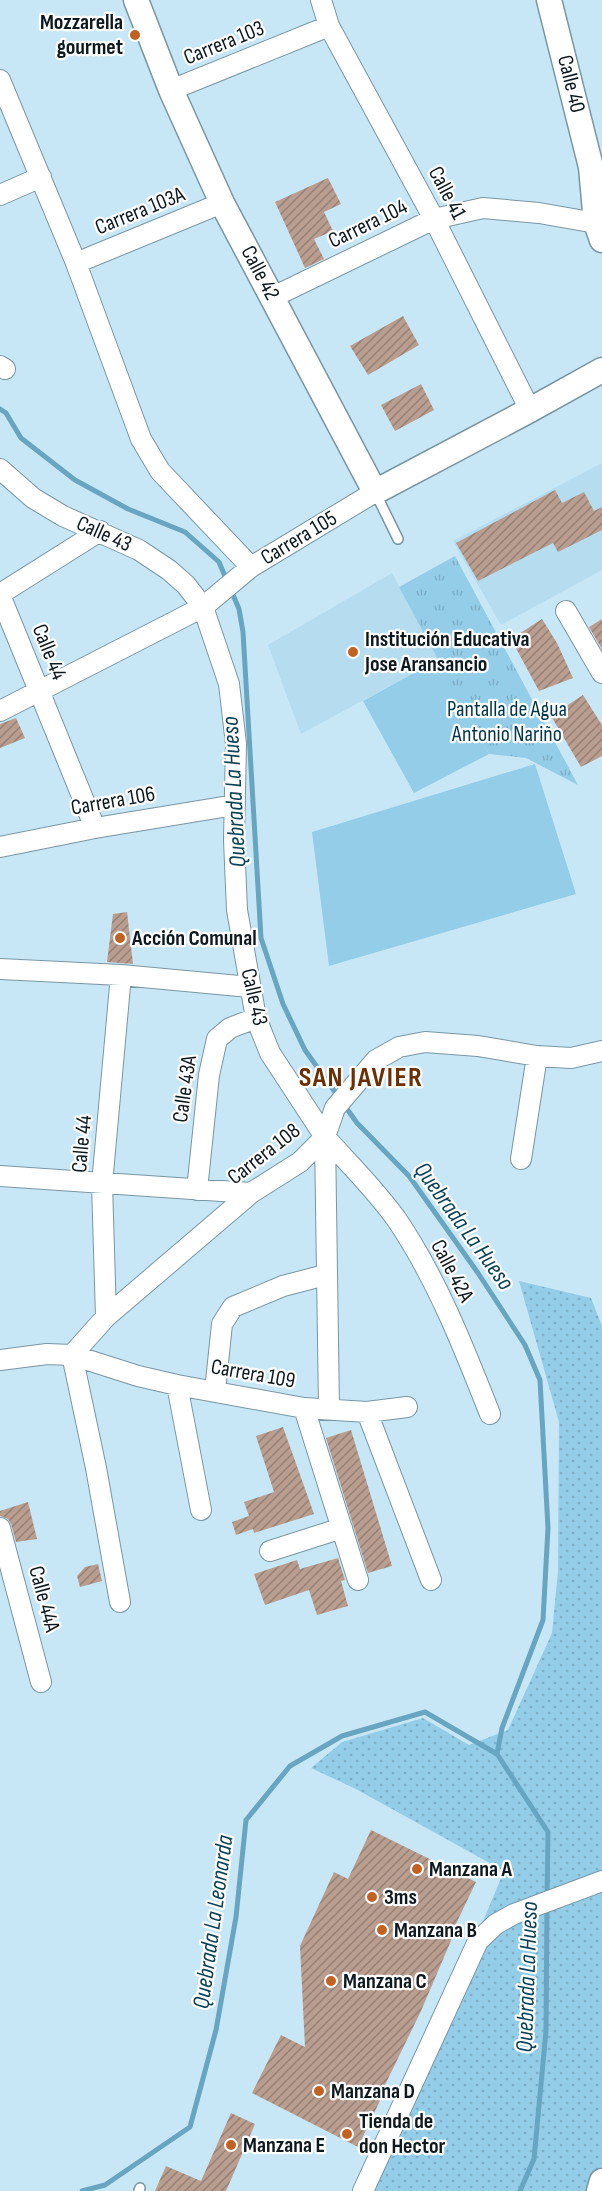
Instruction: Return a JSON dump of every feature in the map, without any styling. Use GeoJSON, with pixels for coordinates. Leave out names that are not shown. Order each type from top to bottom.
{"type":"FeatureCollection","features":[{"type":"Feature","properties":{"kind":"street","name":"Calle 42"},"geometry":{"type":"LineString","coordinates":[[136,0],[171,90],[222,203],[375,492]]}},
{"type":"Feature","properties":{"kind":"street","name":"Calle 41"},"geometry":{"type":"LineString","coordinates":[[321,0],[329,26],[435,219],[530,410]]}},
{"type":"Feature","properties":{"kind":"street","name":"Calle 40"},"geometry":{"type":"LineString","coordinates":[[549,0],[596,168],[599,232]]}},
{"type":"Feature","properties":{"kind":"street","name":"Carrera 103"},"geometry":{"type":"LineString","coordinates":[[171,90],[329,26]]}},
{"type":"Feature","properties":{"kind":"street"},"geometry":{"type":"LineString","coordinates":[[0,80],[76,263],[141,439],[160,471],[251,567]]}},
{"type":"Feature","properties":{"kind":"street"},"geometry":{"type":"LineString","coordinates":[[0,195],[41,177]]}},
{"type":"Feature","properties":{"kind":"street","name":"Carrera 103A"},"geometry":{"type":"LineString","coordinates":[[76,263],[222,203]]}},
{"type":"Feature","properties":{"kind":"street","name":"Carrera 104"},"geometry":{"type":"LineString","coordinates":[[273,297],[435,219],[483,208],[539,213],[599,232]]}},
{"type":"Feature","properties":{"kind":"street","name":"Carrera 105"},"geometry":{"type":"LineString","coordinates":[[0,711],[203,607],[251,567],[375,492],[602,370]]}},
{"type":"Feature","properties":{"kind":"street","name":"Calle 43"},"geometry":{"type":"LineString","coordinates":[[0,469],[43,504],[63,516],[139,550],[169,570],[186,585],[203,607],[229,684],[236,744],[234,840],[237,910],[256,1018],[270,1053],[324,1137]]}},
{"type":"Feature","properties":{"kind":"street"},"geometry":{"type":"LineString","coordinates":[[0,594],[100,531]]}},
{"type":"Feature","properties":{"kind":"street","name":"Calle 44"},"geometry":{"type":"LineString","coordinates":[[0,594],[95,828]]}},
{"type":"Feature","properties":{"kind":"street"},"geometry":{"type":"LineString","coordinates":[[566,611],[602,673]]}},
{"type":"Feature","properties":{"kind":"street","name":"Carrera 106"},"geometry":{"type":"LineString","coordinates":[[0,847],[95,828],[235,805]]}},
{"type":"Feature","properties":{"kind":"street"},"geometry":{"type":"LineString","coordinates":[[0,969],[121,975],[250,987]]}},
{"type":"Feature","properties":{"kind":"street","name":"Calle 44"},"geometry":{"type":"LineString","coordinates":[[106,1317],[102,1184],[121,975]]}},
{"type":"Feature","properties":{"kind":"street","name":"Calle 43A"},"geometry":{"type":"LineString","coordinates":[[197,1190],[209,1075],[217,1039],[230,1028],[256,1018]]}},
{"type":"Feature","properties":{"kind":"street","name":"Carrera 108"},"geometry":{"type":"LineString","coordinates":[[72,1356],[106,1317],[251,1194],[300,1162],[324,1137],[335,1108],[376,1060],[399,1047],[425,1042],[571,1058],[602,1051]]}},
{"type":"Feature","properties":{"kind":"street"},"geometry":{"type":"LineString","coordinates":[[521,1159],[537,1056]]}},
{"type":"Feature","properties":{"kind":"street"},"geometry":{"type":"LineString","coordinates":[[324,1137],[329,1409]]}},
{"type":"Feature","properties":{"kind":"street","name":"Calle 42A"},"geometry":{"type":"LineString","coordinates":[[324,1137],[396,1219],[422,1262],[456,1329],[490,1414]]}},
{"type":"Feature","properties":{"kind":"street"},"geometry":{"type":"LineString","coordinates":[[0,1176],[251,1194]]}},
{"type":"Feature","properties":{"kind":"street"},"geometry":{"type":"LineString","coordinates":[[215,1391],[222,1324],[234,1307],[283,1286],[325,1275]]}},
{"type":"Feature","properties":{"kind":"street"},"geometry":{"type":"LineString","coordinates":[[0,1359],[47,1354],[72,1356],[96,1468],[120,1602]]}},
{"type":"Feature","properties":{"kind":"street","name":"Carrera 109"},"geometry":{"type":"LineString","coordinates":[[72,1356],[177,1385],[304,1408],[367,1412],[407,1407]]}},
{"type":"Feature","properties":{"kind":"street"},"geometry":{"type":"LineString","coordinates":[[177,1385],[201,1510]]}},
{"type":"Feature","properties":{"kind":"street"},"geometry":{"type":"LineString","coordinates":[[304,1408],[358,1580]]}},
{"type":"Feature","properties":{"kind":"street"},"geometry":{"type":"LineString","coordinates":[[367,1412],[431,1580]]}},
{"type":"Feature","properties":{"kind":"street","name":"Calle 44A"},"geometry":{"type":"LineString","coordinates":[[0,1528],[41,1682]]}},
{"type":"Feature","properties":{"kind":"street"},"geometry":{"type":"LineString","coordinates":[[270,1551],[342,1528]]}},
{"type":"Feature","properties":{"kind":"street"},"geometry":{"type":"LineString","coordinates":[[363,2191],[478,1941],[496,1923],[514,1914],[602,1881]]}},
{"type":"Feature","properties":{"kind":"street"},"geometry":{"type":"LineString","coordinates":[[599,2191],[602,2181]]}},
{"type":"Feature","properties":{"kind":"lane","name":"Calle 42"},"geometry":{"type":"LineString","coordinates":[[375,492],[398,539]]}},
{"type":"Feature","properties":{"kind":"shaded area"},"geometry":{"type":"Polygon","coordinates":[[[602,463],[602,570],[501,625],[453,541],[602,463]]]}},
{"type":"Feature","properties":{"kind":"shaded area","name":"Institución Educativa Jose Aransancio"},"geometry":{"type":"Polygon","coordinates":[[[392,573],[439,659],[301,734],[268,645],[392,573]]]}},
{"type":"Feature","properties":{"kind":"green space","name":"Pantalla de Agua Antonio Nariño"},"geometry":{"type":"Polygon","coordinates":[[[455,556],[578,785],[526,758],[489,754],[399,587],[455,556]]]}},
{"type":"Feature","properties":{"kind":"green space"},"geometry":{"type":"Polygon","coordinates":[[[439,659],[489,754],[414,793],[363,701],[439,659]]]}},
{"type":"Feature","properties":{"kind":"green space"},"geometry":{"type":"Polygon","coordinates":[[[535,764],[576,894],[329,966],[312,832],[535,764]]]}},
{"type":"Feature","properties":{"kind":"green space"},"geometry":{"type":"Polygon","coordinates":[[[519,1281],[591,1298],[602,1326],[602,2165],[598,2191],[361,2191],[471,1950],[504,1871],[356,1789],[311,1768],[342,1742],[423,1718],[469,1745],[508,1730],[552,1633],[558,1571],[559,1422],[519,1281]]]}},
{"type":"Feature","properties":{"kind":"building"},"geometry":{"type":"Polygon","coordinates":[[[328,178],[341,204],[324,212],[333,231],[314,239],[324,259],[305,268],[275,202],[328,178]]]}},
{"type":"Feature","properties":{"kind":"building"},"geometry":{"type":"Polygon","coordinates":[[[403,316],[419,345],[368,375],[350,346],[403,316]]]}},
{"type":"Feature","properties":{"kind":"building"},"geometry":{"type":"Polygon","coordinates":[[[421,384],[434,410],[395,431],[381,405],[421,384]]]}},
{"type":"Feature","properties":{"kind":"building"},"geometry":{"type":"Polygon","coordinates":[[[555,490],[562,503],[584,492],[594,511],[602,507],[602,530],[558,552],[553,543],[478,581],[456,543],[555,490]]]}},
{"type":"Feature","properties":{"kind":"building"},"geometry":{"type":"Polygon","coordinates":[[[542,619],[557,643],[573,678],[539,691],[511,639],[542,619]]]}},
{"type":"Feature","properties":{"kind":"building"},"geometry":{"type":"Polygon","coordinates":[[[602,619],[602,649],[589,627],[602,619]]]}},
{"type":"Feature","properties":{"kind":"building"},"geometry":{"type":"Polygon","coordinates":[[[583,695],[602,725],[602,756],[581,767],[551,716],[583,695]]]}},
{"type":"Feature","properties":{"kind":"building"},"geometry":{"type":"Polygon","coordinates":[[[16,718],[25,738],[0,748],[0,724],[16,718]]]}},
{"type":"Feature","properties":{"kind":"building","name":"Acción Comunal"},"geometry":{"type":"Polygon","coordinates":[[[127,912],[133,964],[107,962],[113,914],[127,912]]]}},
{"type":"Feature","properties":{"kind":"building"},"geometry":{"type":"Polygon","coordinates":[[[283,1427],[314,1514],[254,1533],[253,1529],[236,1535],[232,1522],[249,1516],[244,1502],[274,1492],[256,1436],[283,1427]]]}},
{"type":"Feature","properties":{"kind":"building"},"geometry":{"type":"Polygon","coordinates":[[[351,1430],[392,1566],[368,1573],[326,1438],[351,1430]]]}},
{"type":"Feature","properties":{"kind":"building"},"geometry":{"type":"Polygon","coordinates":[[[28,1502],[37,1539],[16,1542],[11,1524],[8,1519],[0,1516],[0,1511],[28,1502]]]}},
{"type":"Feature","properties":{"kind":"building"},"geometry":{"type":"Polygon","coordinates":[[[338,1558],[345,1580],[341,1581],[348,1606],[317,1615],[309,1590],[265,1605],[254,1574],[297,1560],[300,1569],[338,1558]]]}},
{"type":"Feature","properties":{"kind":"building"},"geometry":{"type":"Polygon","coordinates":[[[98,1564],[102,1581],[80,1587],[77,1576],[85,1567],[98,1564]]]}},
{"type":"Feature","properties":{"kind":"building"},"geometry":{"type":"Polygon","coordinates":[[[371,1830],[476,1882],[454,1928],[456,1929],[421,2011],[358,2147],[252,2093],[281,2035],[305,2047],[300,1946],[334,1872],[348,1879],[371,1830]]]}},
{"type":"Feature","properties":{"kind":"building","name":"Manzana E"},"geometry":{"type":"Polygon","coordinates":[[[231,2113],[255,2124],[226,2191],[155,2191],[166,2166],[201,2181],[231,2113]]]}},
{"type":"Feature","properties":{"kind":"waterway","name":"Quebrada La Hueso"},"geometry":{"type":"LineString","coordinates":[[0,409],[6,413],[21,438],[75,480],[128,509],[185,532],[219,562],[227,581]]}},
{"type":"Feature","properties":{"kind":"waterway","name":"Quebrada La Hueso"},"geometry":{"type":"LineString","coordinates":[[231,590],[239,609],[243,632],[261,938],[283,1004],[305,1050],[357,1123],[409,1176],[478,1273],[525,1345],[540,1380],[548,1528],[543,1620],[502,1728],[497,1754],[548,1832],[547,1897]]}},
{"type":"Feature","properties":{"kind":"waterway","name":"Quebrada La Leonarda"},"geometry":{"type":"LineString","coordinates":[[82,2191],[105,2185],[190,2127],[216,2030],[236,1917],[246,1820],[290,1766],[342,1736],[425,1712],[497,1754]]}},
{"type":"Feature","properties":{"kind":"waterway","name":"Quebrada La Hueso"},"geometry":{"type":"LineString","coordinates":[[520,2191],[534,2159],[546,2031],[547,1906]]}},
{"type":"Feature","properties":{"kind":"place","name":"Mozzarella gourmet"},"geometry":{"type":"Point","coordinates":[135,35]}},
{"type":"Feature","properties":{"kind":"place","name":"Institución Educativa Jose Aransancio"},"geometry":{"type":"Point","coordinates":[353,652]}},
{"type":"Feature","properties":{"kind":"place","name":"Acción Comunal"},"geometry":{"type":"Point","coordinates":[120,938]}},
{"type":"Feature","properties":{"kind":"place","name":"Manzana A"},"geometry":{"type":"Point","coordinates":[417,1869]}},
{"type":"Feature","properties":{"kind":"place","name":"3ms"},"geometry":{"type":"Point","coordinates":[372,1897]}},
{"type":"Feature","properties":{"kind":"place","name":"Manzana B"},"geometry":{"type":"Point","coordinates":[382,1930]}},
{"type":"Feature","properties":{"kind":"place","name":"Manzana C"},"geometry":{"type":"Point","coordinates":[331,1981]}},
{"type":"Feature","properties":{"kind":"place","name":"Manzana D"},"geometry":{"type":"Point","coordinates":[319,2091]}},
{"type":"Feature","properties":{"kind":"place","name":"Tienda de don Hector"},"geometry":{"type":"Point","coordinates":[347,2134]}},
{"type":"Feature","properties":{"kind":"place","name":"Manzana E"},"geometry":{"type":"Point","coordinates":[231,2145]}},
{"type":"Feature","properties":{"kind":"district","name":"SAN JAVIER"},"geometry":{"type":"Point","coordinates":[361,1077]}}]}
